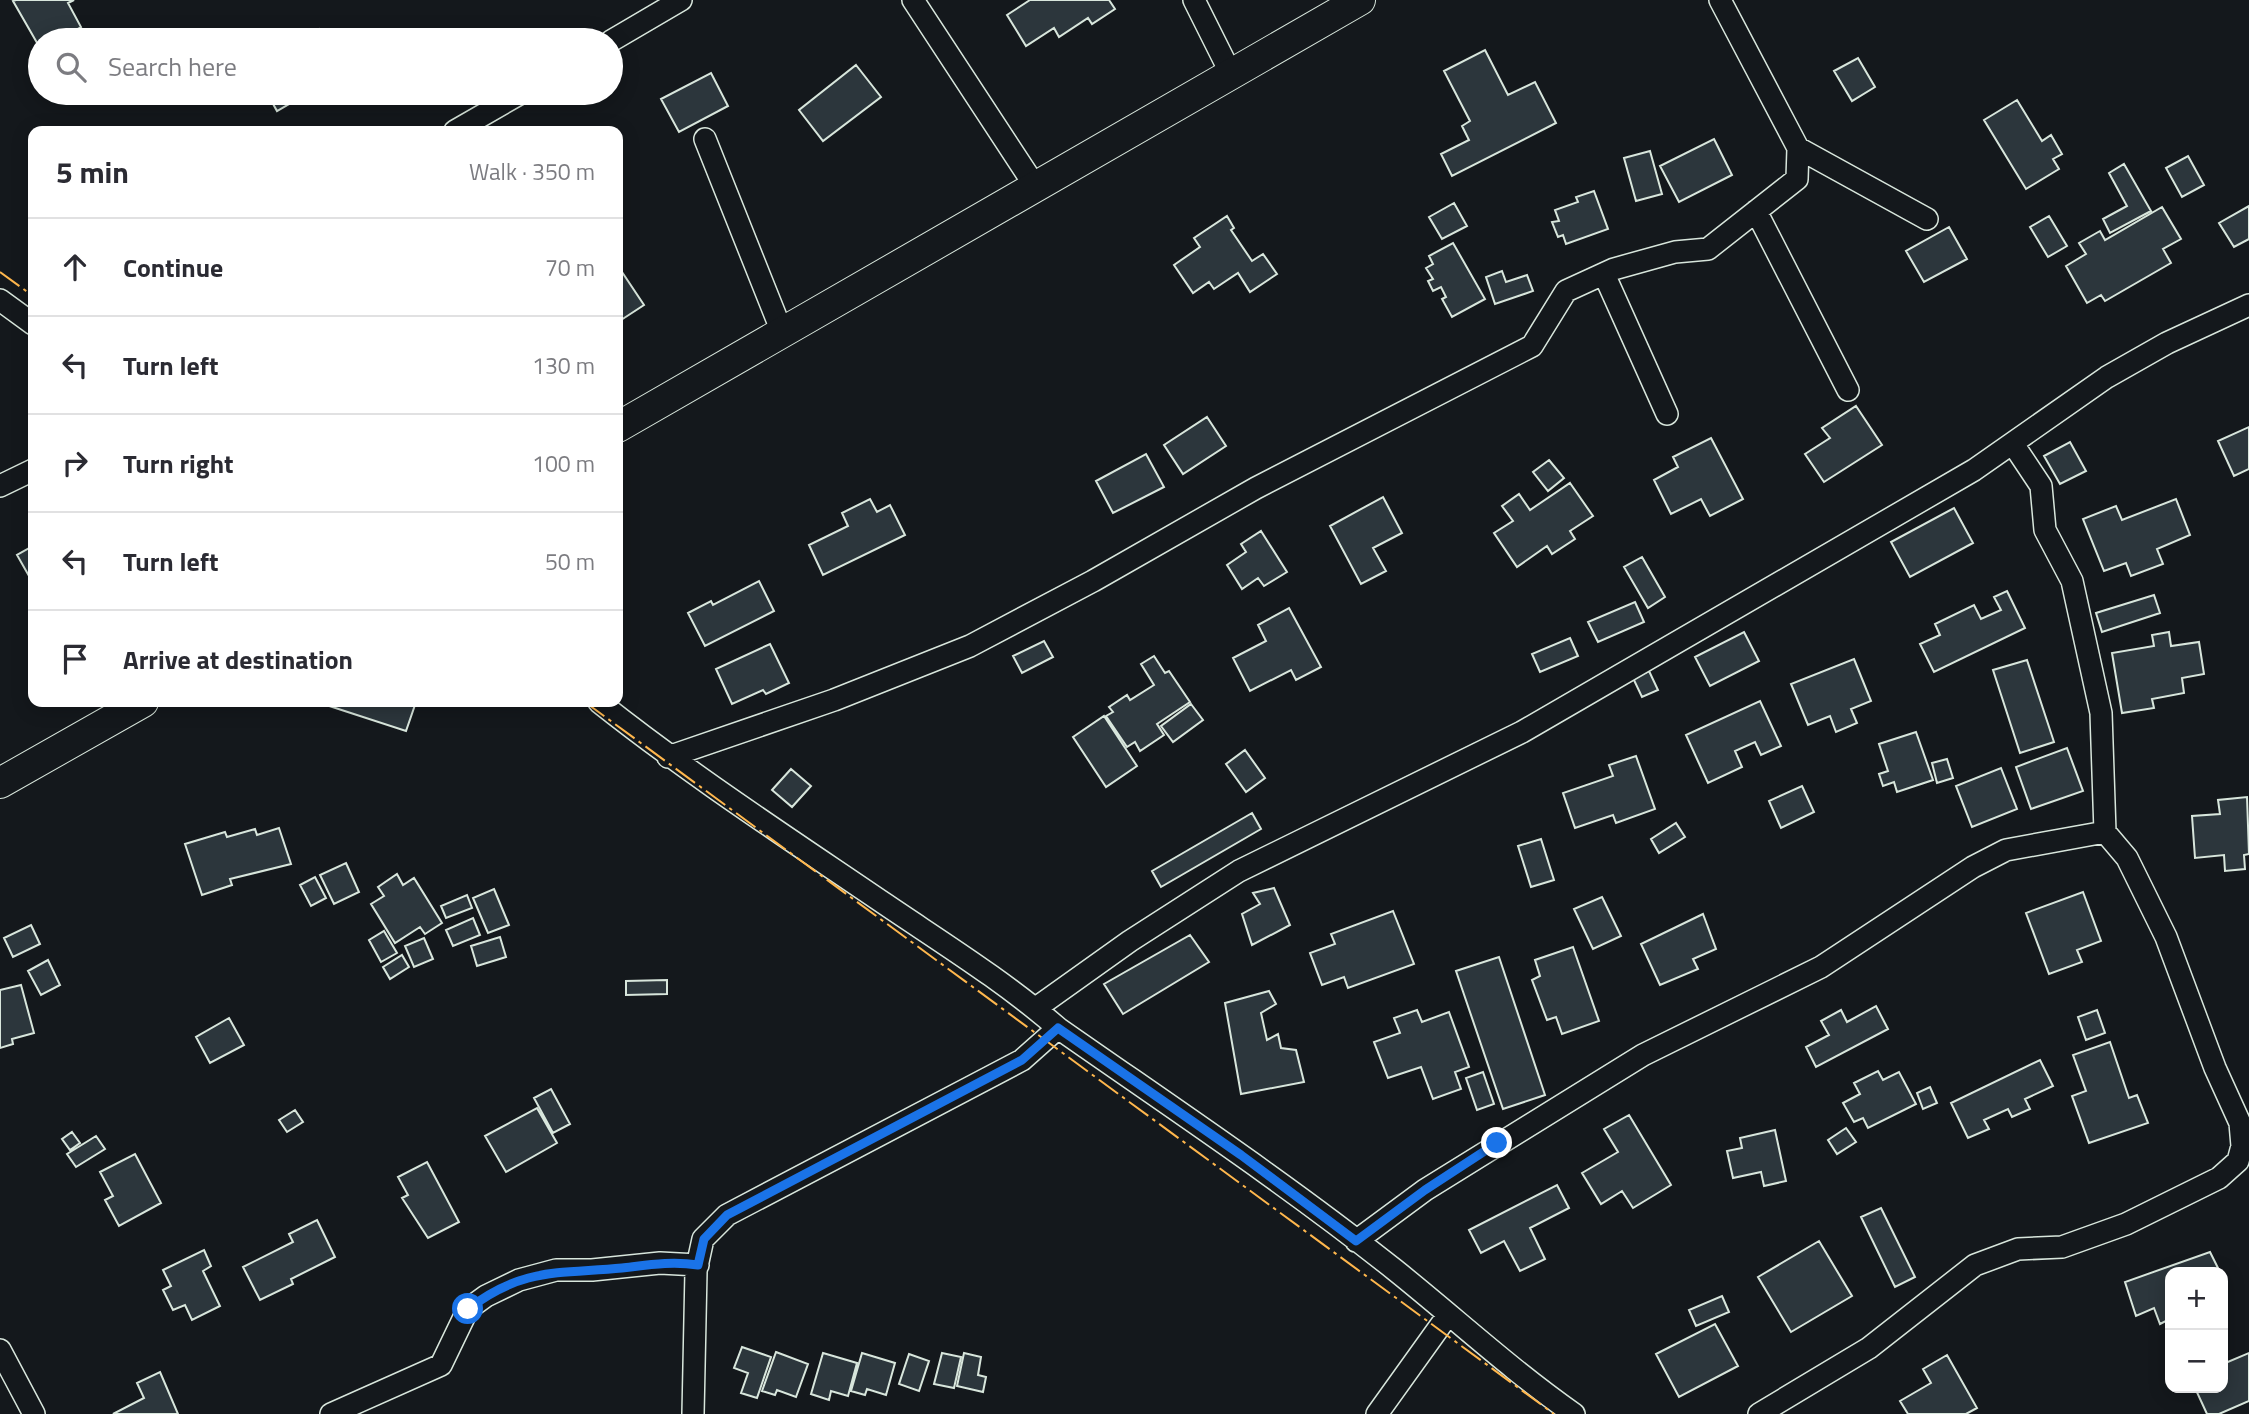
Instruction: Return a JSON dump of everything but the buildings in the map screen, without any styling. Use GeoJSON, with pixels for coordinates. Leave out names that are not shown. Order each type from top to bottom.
{"type":"FeatureCollection","features":[{"type":"Feature","properties":{"kind":"street"},"geometry":{"type":"LineString","coordinates":[[623,34],[681,0]]}},
{"type":"Feature","properties":{"kind":"street"},"geometry":{"type":"LineString","coordinates":[[913,0],[1035,186]]}},
{"type":"Feature","properties":{"kind":"street"},"geometry":{"type":"LineString","coordinates":[[1194,0],[1231,74]]}},
{"type":"Feature","properties":{"kind":"street"},"geometry":{"type":"LineString","coordinates":[[623,424],[1360,0]]}},
{"type":"Feature","properties":{"kind":"street"},"geometry":{"type":"LineString","coordinates":[[668,757],[834,701],[970,646],[1093,581],[1256,488],[1531,346],[1566,291],[1604,274],[1675,252],[1708,249],[1797,179],[1798,148],[1720,0]]}},
{"type":"Feature","properties":{"kind":"street"},"geometry":{"type":"LineString","coordinates":[[464,126],[500,105]]}},
{"type":"Feature","properties":{"kind":"street"},"geometry":{"type":"LineString","coordinates":[[705,139],[782,332]]}},
{"type":"Feature","properties":{"kind":"street"},"geometry":{"type":"LineString","coordinates":[[1798,148],[1927,219]]}},
{"type":"Feature","properties":{"kind":"street"},"geometry":{"type":"LineString","coordinates":[[1756,211],[1848,390]]}},
{"type":"Feature","properties":{"kind":"street"},"geometry":{"type":"LineString","coordinates":[[1604,274],[1667,414]]}},
{"type":"Feature","properties":{"kind":"street"},"geometry":{"type":"LineString","coordinates":[[0,300],[28,320]]}},
{"type":"Feature","properties":{"kind":"street"},"geometry":{"type":"LineString","coordinates":[[1036,1008],[1130,941],[1239,871],[1522,732],[1974,470],[2106,377],[2167,343],[2249,305]]}},
{"type":"Feature","properties":{"kind":"street"},"geometry":{"type":"LineString","coordinates":[[1759,1414],[1869,1348],[1975,1265],[2018,1249],[2062,1247],[2126,1224],[2219,1178],[2238,1161],[2242,1146],[2240,1123],[2166,937],[2127,858],[2105,832],[2101,713],[2072,581],[2045,530],[2041,486],[2013,444]]}},
{"type":"Feature","properties":{"kind":"street"},"geometry":{"type":"LineString","coordinates":[[0,486],[28,472]]}},
{"type":"Feature","properties":{"kind":"street"},"geometry":{"type":"LineString","coordinates":[[0,783],[134,707]]}},
{"type":"Feature","properties":{"kind":"street"},"geometry":{"type":"LineString","coordinates":[[605,707],[668,757],[1012,988],[1058,1028],[1241,1155],[1356,1241],[1535,1387],[1574,1414]]}},
{"type":"Feature","properties":{"kind":"street"},"geometry":{"type":"LineString","coordinates":[[1356,1241],[1425,1190],[1632,1061],[1821,967],[1973,867],[2006,850],[2105,832]]}},
{"type":"Feature","properties":{"kind":"street"},"geometry":{"type":"LineString","coordinates":[[693,1414],[698,1265],[704,1239],[727,1215],[1022,1060],[1058,1028]]}},
{"type":"Feature","properties":{"kind":"street"},"geometry":{"type":"LineString","coordinates":[[331,1414],[441,1365],[468,1309],[486,1296],[519,1280],[556,1270],[592,1270],[660,1262],[698,1265]]}},
{"type":"Feature","properties":{"kind":"street"},"geometry":{"type":"LineString","coordinates":[[1377,1414],[1448,1315]]}},
{"type":"Feature","properties":{"kind":"street"},"geometry":{"type":"LineString","coordinates":[[0,1350],[34,1414]]}},
{"type":"Feature","properties":{"kind":"power"},"geometry":{"type":"LineString","coordinates":[[0,272],[28,292]]}},
{"type":"Feature","properties":{"kind":"power"},"geometry":{"type":"LineString","coordinates":[[592,707],[1554,1414]]}},
{"type":"Feature","properties":{"kind":"route"},"geometry":{"type":"LineString","coordinates":[[468,1309],[486,1296],[519,1280],[556,1270],[625,1268],[660,1262],[698,1265],[704,1239],[727,1215],[1022,1060],[1058,1028],[1241,1155],[1356,1241],[1425,1190],[1497,1143]]}}]}
